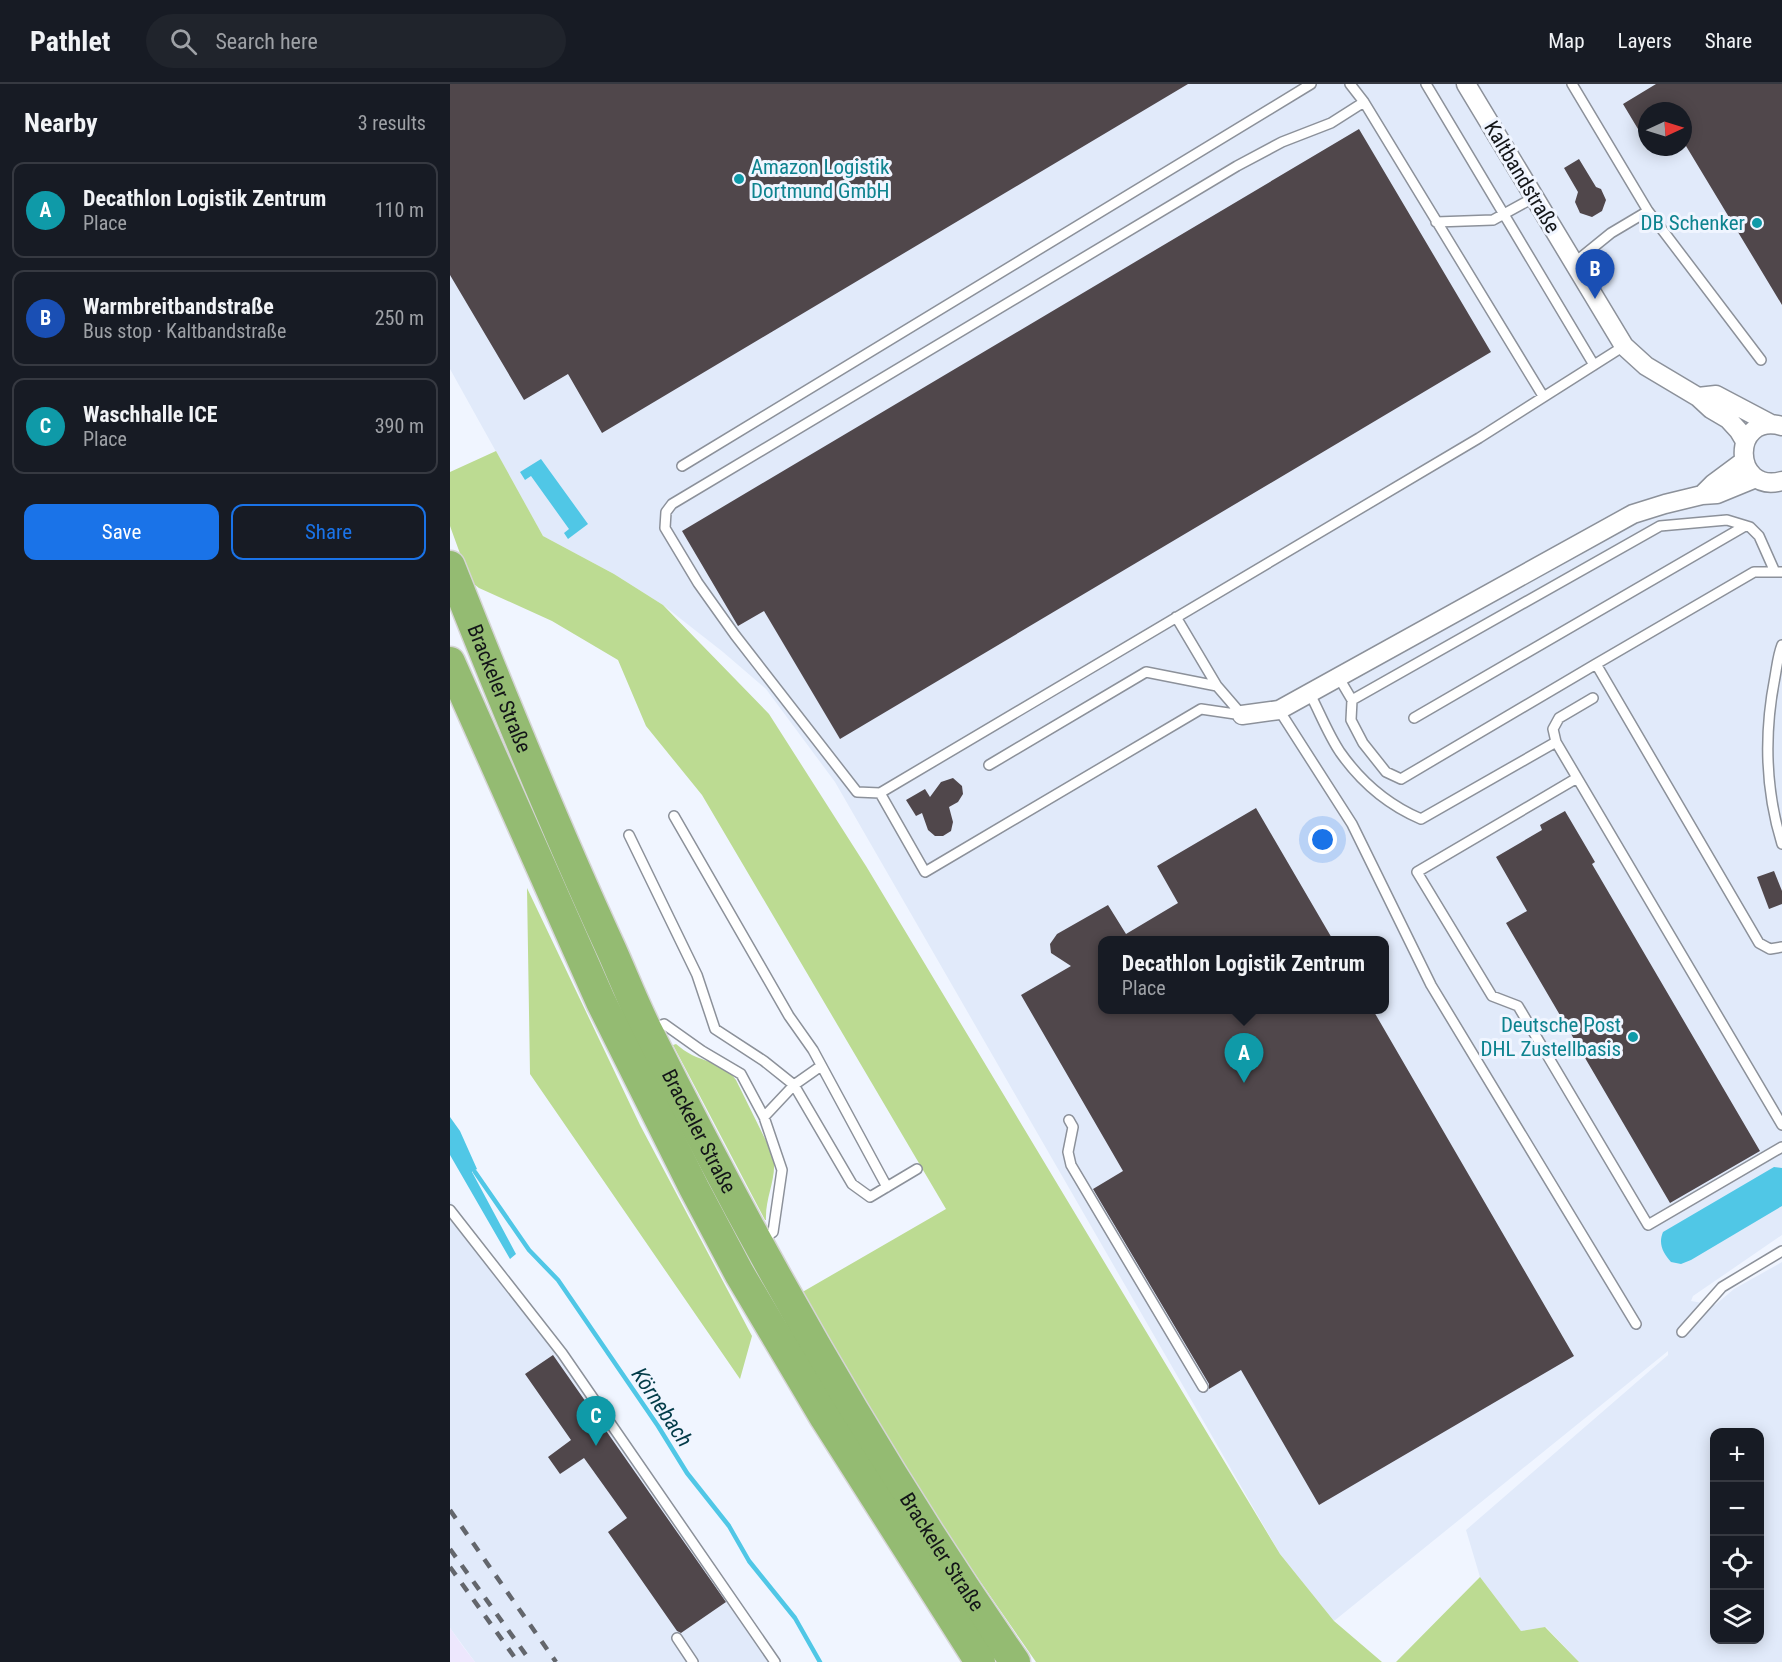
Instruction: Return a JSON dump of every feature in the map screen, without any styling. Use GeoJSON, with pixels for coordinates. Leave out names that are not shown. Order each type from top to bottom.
{"type":"FeatureCollection","features":[{"type":"Feature","properties":{"kind":"highway","name":"Brackeler Straße"},"geometry":{"type":"LineString","coordinates":[[450,566],[540,787],[648,1031],[758,1243],[851,1407],[927,1531],[1015,1662]]}},
{"type":"Feature","properties":{"kind":"highway","name":"Brackeler Straße"},"geometry":{"type":"LineString","coordinates":[[450,662],[601,1002],[694,1188],[740,1273],[820,1408],[980,1662]]}},
{"type":"Feature","properties":{"kind":"highway"},"geometry":{"type":"LineString","coordinates":[[927,1531],[988,1597],[1033,1662]]}},
{"type":"Feature","properties":{"kind":"street","name":"Kaltbandstraße"},"geometry":{"type":"LineString","coordinates":[[1466,84],[1624,346],[1646,366],[1698,397],[1711,409],[1728,419],[1745,441]]}},
{"type":"Feature","properties":{"kind":"street","name":"Kaltbandstraße"},"geometry":{"type":"LineString","coordinates":[[1698,397],[1716,395],[1776,425]]}},
{"type":"Feature","properties":{"kind":"street"},"geometry":{"type":"LineString","coordinates":[[1776,425],[1757,428],[1745,441],[1743,454],[1749,471],[1756,478],[1765,482],[1780,483]]}},
{"type":"Feature","properties":{"kind":"street"},"geometry":{"type":"LineString","coordinates":[[1702,495],[1744,461]]}},
{"type":"Feature","properties":{"kind":"street"},"geometry":{"type":"LineString","coordinates":[[1242,715],[1279,710],[1633,514],[1702,495],[1717,494],[1756,478]]}},
{"type":"Feature","properties":{"kind":"lane"},"geometry":{"type":"LineString","coordinates":[[682,466],[1311,84]]}},
{"type":"Feature","properties":{"kind":"lane"},"geometry":{"type":"LineString","coordinates":[[1350,84],[1364,102],[1543,396]]}},
{"type":"Feature","properties":{"kind":"lane"},"geometry":{"type":"LineString","coordinates":[[1426,84],[1594,365]]}},
{"type":"Feature","properties":{"kind":"lane"},"geometry":{"type":"LineString","coordinates":[[1572,84],[1648,211],[1761,360]]}},
{"type":"Feature","properties":{"kind":"lane"},"geometry":{"type":"LineString","coordinates":[[1364,102],[1331,123],[1282,142],[1237,166],[672,504],[666,512],[665,528],[698,583],[735,635],[857,792],[880,793],[1479,438],[1624,346]]}},
{"type":"Feature","properties":{"kind":"lane"},"geometry":{"type":"LineString","coordinates":[[1437,222],[1493,220],[1535,197]]}},
{"type":"Feature","properties":{"kind":"lane"},"geometry":{"type":"LineString","coordinates":[[1574,263],[1611,233],[1648,211]]}},
{"type":"Feature","properties":{"kind":"lane"},"geometry":{"type":"LineString","coordinates":[[1339,678],[1352,700],[1350,720],[1363,743],[1386,772],[1401,779],[1754,572],[1778,572],[1759,536],[1750,527],[1727,520],[1660,526],[1352,700]]}},
{"type":"Feature","properties":{"kind":"lane"},"geometry":{"type":"LineString","coordinates":[[1414,718],[1746,526]]}},
{"type":"Feature","properties":{"kind":"lane"},"geometry":{"type":"LineString","coordinates":[[1176,617],[1218,686],[1242,715]]}},
{"type":"Feature","properties":{"kind":"lane"},"geometry":{"type":"LineString","coordinates":[[1782,645],[1770,702],[1767,749],[1770,793],[1782,844]]}},
{"type":"Feature","properties":{"kind":"lane"},"geometry":{"type":"LineString","coordinates":[[1596,664],[1759,943],[1770,949],[1782,947]]}},
{"type":"Feature","properties":{"kind":"lane"},"geometry":{"type":"LineString","coordinates":[[989,765],[1146,672],[1218,686]]}},
{"type":"Feature","properties":{"kind":"lane"},"geometry":{"type":"LineString","coordinates":[[1310,694],[1340,752],[1369,786],[1401,811],[1422,819],[1556,742]]}},
{"type":"Feature","properties":{"kind":"lane"},"geometry":{"type":"LineString","coordinates":[[1593,698],[1559,718],[1553,729],[1556,742],[1782,1125]]}},
{"type":"Feature","properties":{"kind":"lane"},"geometry":{"type":"LineString","coordinates":[[880,793],[926,872],[1201,709],[1242,715]]}},
{"type":"Feature","properties":{"kind":"lane"},"geometry":{"type":"LineString","coordinates":[[1279,710],[1352,824],[1431,985],[1636,1324]]}},
{"type":"Feature","properties":{"kind":"lane"},"geometry":{"type":"LineString","coordinates":[[1577,778],[1417,872],[1492,996],[1518,1006],[1648,1225],[1782,1147]]}},
{"type":"Feature","properties":{"kind":"lane"},"geometry":{"type":"LineString","coordinates":[[674,816],[789,1016],[822,1066],[887,1187]]}},
{"type":"Feature","properties":{"kind":"lane"},"geometry":{"type":"LineString","coordinates":[[629,835],[697,975],[715,1029],[764,1061],[794,1085],[852,1184],[870,1197],[917,1169]]}},
{"type":"Feature","properties":{"kind":"lane"},"geometry":{"type":"LineString","coordinates":[[648,1031],[664,1024],[702,1051],[741,1074],[764,1117],[782,1170],[773,1232],[758,1243]]}},
{"type":"Feature","properties":{"kind":"lane"},"geometry":{"type":"LineString","coordinates":[[764,1117],[794,1085],[822,1066]]}},
{"type":"Feature","properties":{"kind":"lane"},"geometry":{"type":"LineString","coordinates":[[1069,1120],[1073,1127],[1068,1152],[1071,1165],[1203,1387]]}},
{"type":"Feature","properties":{"kind":"lane"},"geometry":{"type":"LineString","coordinates":[[450,1210],[562,1353],[775,1662]]}},
{"type":"Feature","properties":{"kind":"lane"},"geometry":{"type":"LineString","coordinates":[[1682,1332],[1722,1287],[1782,1251]]}},
{"type":"Feature","properties":{"kind":"lane"},"geometry":{"type":"LineString","coordinates":[[677,1638],[693,1662]]}},
{"type":"Feature","properties":{"kind":"shaded area"},"geometry":{"type":"Polygon","coordinates":[[[450,84],[1782,84],[1782,1235],[1693,1296],[1691,1301],[1715,1305],[1734,1289],[1782,1262],[1782,1662],[1579,1662],[1546,1627],[1521,1631],[1480,1577],[1466,1530],[1668,1355],[1668,1351],[1334,1621],[1280,1554],[835,782],[766,689],[663,605],[614,574],[543,536],[450,369],[450,84]]]}},
{"type":"Feature","properties":{"kind":"shaded area"},"geometry":{"type":"Polygon","coordinates":[[[450,1201],[558,1340],[782,1662],[475,1662],[450,1628],[450,1201]]]}},
{"type":"Feature","properties":{"kind":"shaded area"},"geometry":{"type":"Polygon","coordinates":[[[450,1628],[464,1648],[475,1662],[450,1662],[450,1628]]]}},
{"type":"Feature","properties":{"kind":"green space"},"geometry":{"type":"Polygon","coordinates":[[[496,451],[543,536],[614,574],[663,605],[769,714],[866,866],[1280,1554],[1334,1621],[1382,1662],[1036,1662],[950,1538],[799,1294],[946,1209],[702,795],[646,726],[618,660],[552,621],[479,588],[470,581],[450,526],[450,472],[496,451]]]}},
{"type":"Feature","properties":{"kind":"green space"},"geometry":{"type":"Polygon","coordinates":[[[527,888],[640,1125],[752,1336],[740,1379],[530,1074],[527,888]]]}},
{"type":"Feature","properties":{"kind":"green space"},"geometry":{"type":"Polygon","coordinates":[[[676,1044],[692,1055],[726,1070],[736,1080],[773,1155],[774,1171],[766,1220],[673,1045],[676,1044]]]}},
{"type":"Feature","properties":{"kind":"green space"},"geometry":{"type":"Polygon","coordinates":[[[1480,1577],[1521,1631],[1545,1627],[1579,1662],[1396,1662],[1480,1577]]]}},
{"type":"Feature","properties":{"kind":"water"},"geometry":{"type":"Polygon","coordinates":[[[541,459],[588,524],[568,539],[564,533],[569,529],[531,476],[525,480],[520,472],[541,459]]]}},
{"type":"Feature","properties":{"kind":"water"},"geometry":{"type":"Polygon","coordinates":[[[450,1117],[460,1131],[477,1169],[472,1172],[516,1254],[510,1259],[450,1155],[450,1117]]]}},
{"type":"Feature","properties":{"kind":"water"},"geometry":{"type":"Polygon","coordinates":[[[1774,1167],[1782,1168],[1782,1206],[1691,1260],[1681,1264],[1671,1262],[1662,1248],[1663,1232],[1774,1167]]]}},
{"type":"Feature","properties":{"kind":"building","name":"Amazon Logistik Dortmund GmbH"},"geometry":{"type":"Polygon","coordinates":[[[450,84],[1188,84],[602,433],[568,374],[524,400],[450,275],[450,84]]]}},
{"type":"Feature","properties":{"kind":"building","name":"DB Schenker"},"geometry":{"type":"Polygon","coordinates":[[[1656,84],[1782,84],[1782,305],[1692,156],[1692,102],[1638,102],[1638,129],[1623,104],[1656,84]]]}},
{"type":"Feature","properties":{"kind":"building"},"geometry":{"type":"Polygon","coordinates":[[[1359,129],[1491,352],[840,739],[764,611],[738,626],[682,531],[1359,129]]]}},
{"type":"Feature","properties":{"kind":"building"},"geometry":{"type":"Polygon","coordinates":[[[1579,159],[1596,187],[1601,189],[1606,200],[1602,211],[1592,217],[1580,213],[1575,202],[1578,192],[1564,168],[1579,159]]]}},
{"type":"Feature","properties":{"kind":"building"},"geometry":{"type":"Polygon","coordinates":[[[953,778],[962,786],[963,794],[958,802],[949,807],[953,822],[951,831],[943,836],[935,836],[928,830],[922,813],[916,816],[906,800],[925,789],[930,797],[941,782],[953,778]]]}},
{"type":"Feature","properties":{"kind":"building"},"geometry":{"type":"Polygon","coordinates":[[[1256,808],[1331,936],[1098,936],[1098,1014],[1375,1014],[1574,1356],[1319,1505],[1241,1370],[1209,1389],[1209,1384],[1093,1189],[1123,1171],[1021,995],[1071,966],[1051,953],[1050,944],[1057,934],[1108,905],[1126,934],[1178,903],[1157,866],[1256,808]]]}},
{"type":"Feature","properties":{"kind":"building","name":"Deutsche Post DHL Zustellbasis"},"geometry":{"type":"Polygon","coordinates":[[[1565,811],[1595,862],[1592,864],[1760,1151],[1670,1203],[1506,923],[1527,911],[1496,857],[1542,830],[1540,825],[1565,811]]]}},
{"type":"Feature","properties":{"kind":"building"},"geometry":{"type":"Polygon","coordinates":[[[1774,871],[1782,891],[1782,904],[1769,909],[1757,877],[1774,871]]]}},
{"type":"Feature","properties":{"kind":"building"},"geometry":{"type":"Polygon","coordinates":[[[553,1355],[726,1602],[681,1633],[677,1631],[608,1532],[627,1518],[584,1458],[560,1474],[548,1457],[571,1440],[525,1374],[553,1355]]]}},
{"type":"Feature","properties":{"kind":"waterway","name":"Körnebach"},"geometry":{"type":"LineString","coordinates":[[475,1172],[529,1250],[558,1280],[658,1426],[687,1473],[729,1526],[749,1561],[795,1618],[820,1662]]}},
{"type":"Feature","properties":{"kind":"railway"},"geometry":{"type":"LineString","coordinates":[[450,1510],[556,1662]]}},
{"type":"Feature","properties":{"kind":"railway"},"geometry":{"type":"LineString","coordinates":[[450,1549],[531,1662]]}},
{"type":"Feature","properties":{"kind":"railway"},"geometry":{"type":"LineString","coordinates":[[450,1567],[518,1662]]}},
{"type":"Feature","properties":{"kind":"place","name":"Amazon Logistik Dortmund GmbH"},"geometry":{"type":"Point","coordinates":[739,179]}},
{"type":"Feature","properties":{"kind":"place","name":"DB Schenker"},"geometry":{"type":"Point","coordinates":[1757,223]}},
{"type":"Feature","properties":{"kind":"place","name":"Warmbreitbandstraße"},"geometry":{"type":"Point","coordinates":[1595,299]}},
{"type":"Feature","properties":{"kind":"place","name":"Deutsche Post DHL Zustellbasis"},"geometry":{"type":"Point","coordinates":[1633,1037]}},
{"type":"Feature","properties":{"kind":"place","name":"Decathlon Logistik Zentrum"},"geometry":{"type":"Point","coordinates":[1244,1083]}},
{"type":"Feature","properties":{"kind":"place","name":"Waschhalle ICE"},"geometry":{"type":"Point","coordinates":[596,1446]}}]}
